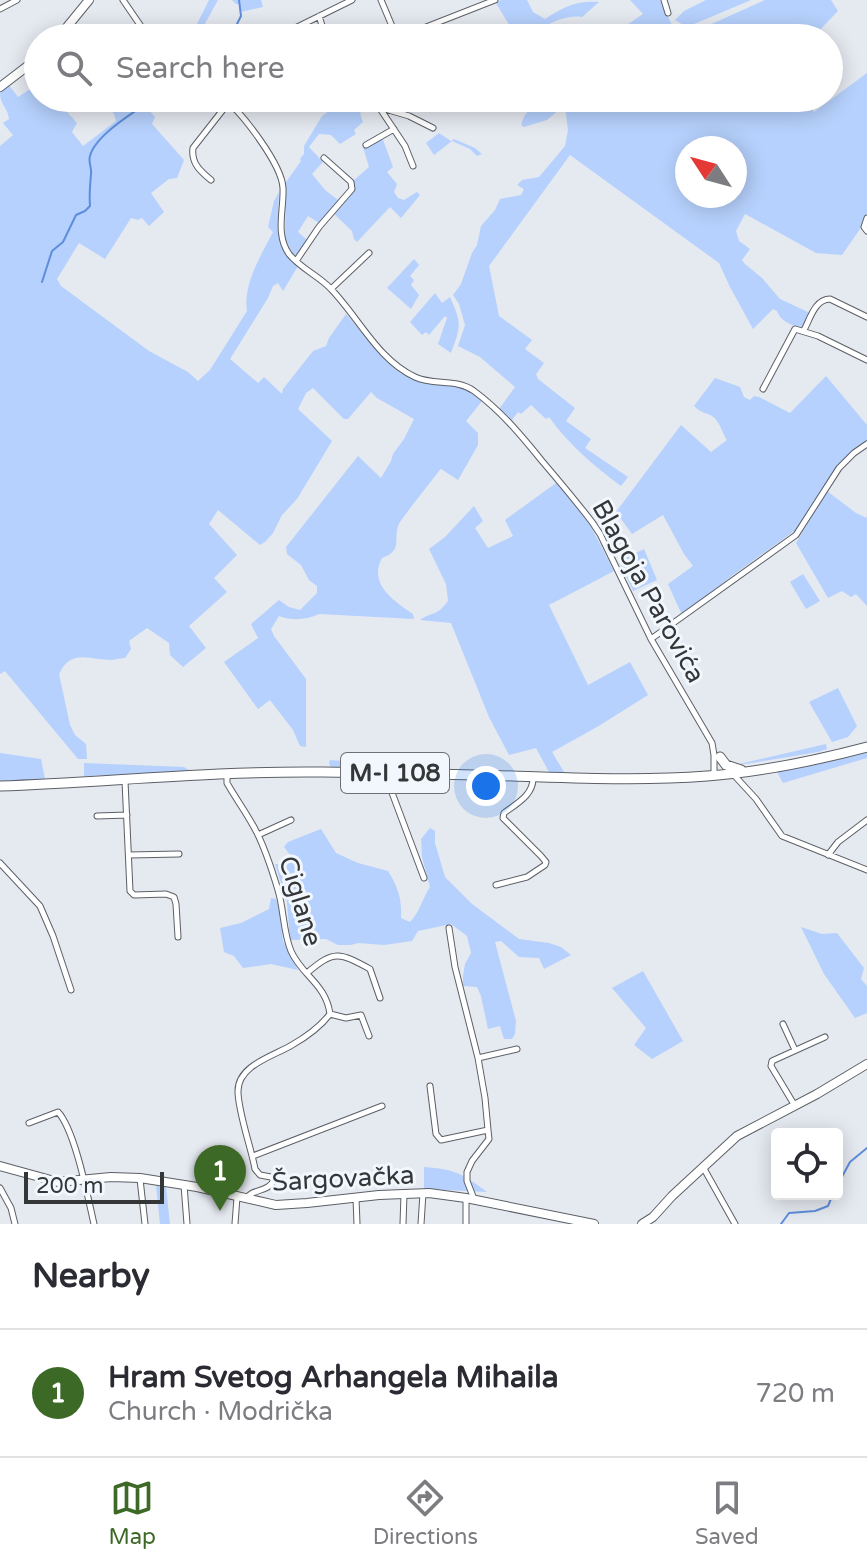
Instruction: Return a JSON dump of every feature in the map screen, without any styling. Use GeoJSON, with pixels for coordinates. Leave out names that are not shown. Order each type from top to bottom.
{"type":"FeatureCollection","features":[{"type":"Feature","properties":{"kind":"main road","name":"M-I 108"},"geometry":{"type":"LineString","coordinates":[[0,786],[266,772],[631,779],[732,773],[821,760],[867,747]]}},
{"type":"Feature","properties":{"kind":"main road"},"geometry":{"type":"LineString","coordinates":[[691,776],[709,771],[717,760],[731,767],[752,770]]}},
{"type":"Feature","properties":{"kind":"street"},"geometry":{"type":"LineString","coordinates":[[0,9],[17,0]]}},
{"type":"Feature","properties":{"kind":"street"},"geometry":{"type":"LineString","coordinates":[[73,24],[89,0]]}},
{"type":"Feature","properties":{"kind":"street"},"geometry":{"type":"LineString","coordinates":[[123,0],[139,24]]}},
{"type":"Feature","properties":{"kind":"street"},"geometry":{"type":"LineString","coordinates":[[303,24],[352,0]]}},
{"type":"Feature","properties":{"kind":"street"},"geometry":{"type":"LineString","coordinates":[[381,0],[392,24]]}},
{"type":"Feature","properties":{"kind":"street"},"geometry":{"type":"LineString","coordinates":[[434,24],[495,0]]}},
{"type":"Feature","properties":{"kind":"street"},"geometry":{"type":"LineString","coordinates":[[664,0],[668,13]]}},
{"type":"Feature","properties":{"kind":"street"},"geometry":{"type":"LineString","coordinates":[[319,16],[322,24]]}},
{"type":"Feature","properties":{"kind":"street"},"geometry":{"type":"LineString","coordinates":[[0,87],[24,69]]}},
{"type":"Feature","properties":{"kind":"street"},"geometry":{"type":"LineString","coordinates":[[211,180],[196,165],[193,148],[217,112]]}},
{"type":"Feature","properties":{"kind":"street","name":"Blagoja Parovića"},"geometry":{"type":"LineString","coordinates":[[237,112],[255,132],[281,179],[280,216],[283,241],[288,251],[331,289],[396,365],[417,378],[468,387],[510,422],[598,530],[651,639],[712,743],[717,760]]}},
{"type":"Feature","properties":{"kind":"street"},"geometry":{"type":"LineString","coordinates":[[382,112],[405,146],[413,166]]}},
{"type":"Feature","properties":{"kind":"street"},"geometry":{"type":"LineString","coordinates":[[391,112],[419,120],[433,128]]}},
{"type":"Feature","properties":{"kind":"street"},"geometry":{"type":"LineString","coordinates":[[366,145],[394,129]]}},
{"type":"Feature","properties":{"kind":"street"},"geometry":{"type":"LineString","coordinates":[[296,261],[330,212],[352,189],[351,182],[324,158]]}},
{"type":"Feature","properties":{"kind":"street"},"geometry":{"type":"LineString","coordinates":[[867,218],[864,227],[867,231]]}},
{"type":"Feature","properties":{"kind":"street"},"geometry":{"type":"LineString","coordinates":[[331,289],[369,253]]}},
{"type":"Feature","properties":{"kind":"street"},"geometry":{"type":"LineString","coordinates":[[804,330],[823,299],[830,299],[867,317]]}},
{"type":"Feature","properties":{"kind":"street"},"geometry":{"type":"LineString","coordinates":[[763,389],[793,330],[804,330],[867,360]]}},
{"type":"Feature","properties":{"kind":"street"},"geometry":{"type":"LineString","coordinates":[[651,639],[796,535],[839,468],[867,444]]}},
{"type":"Feature","properties":{"kind":"street"},"geometry":{"type":"LineString","coordinates":[[717,760],[721,768],[717,775]]}},
{"type":"Feature","properties":{"kind":"street"},"geometry":{"type":"LineString","coordinates":[[385,773],[424,878]]}},
{"type":"Feature","properties":{"kind":"street"},"geometry":{"type":"LineString","coordinates":[[732,773],[756,799],[782,836],[867,870]]}},
{"type":"Feature","properties":{"kind":"street","name":"Ciglane"},"geometry":{"type":"LineString","coordinates":[[227,774],[227,783],[258,835],[278,889],[286,939],[293,955],[322,989],[330,1014]]}},
{"type":"Feature","properties":{"kind":"street"},"geometry":{"type":"LineString","coordinates":[[496,885],[527,877],[545,865],[546,862],[536,850],[503,818],[505,811],[530,791],[534,784],[533,776]]}},
{"type":"Feature","properties":{"kind":"street"},"geometry":{"type":"LineString","coordinates":[[125,780],[130,891],[134,895],[166,894],[174,897],[178,937]]}},
{"type":"Feature","properties":{"kind":"street"},"geometry":{"type":"LineString","coordinates":[[97,816],[127,815]]}},
{"type":"Feature","properties":{"kind":"street"},"geometry":{"type":"LineString","coordinates":[[258,835],[291,820]]}},
{"type":"Feature","properties":{"kind":"street"},"geometry":{"type":"LineString","coordinates":[[828,855],[838,842],[867,820]]}},
{"type":"Feature","properties":{"kind":"street"},"geometry":{"type":"LineString","coordinates":[[129,855],[179,854]]}},
{"type":"Feature","properties":{"kind":"street"},"geometry":{"type":"LineString","coordinates":[[0,863],[40,906],[71,990]]}},
{"type":"Feature","properties":{"kind":"street"},"geometry":{"type":"LineString","coordinates":[[449,928],[455,967],[478,1058],[489,1139],[467,1172],[470,1199],[466,1224]]}},
{"type":"Feature","properties":{"kind":"street"},"geometry":{"type":"LineString","coordinates":[[307,973],[321,961],[336,955],[345,956],[370,969],[380,998]]}},
{"type":"Feature","properties":{"kind":"street"},"geometry":{"type":"LineString","coordinates":[[235,1224],[242,1198],[267,1189],[274,1180],[258,1174],[255,1169],[238,1096],[239,1082],[246,1071],[304,1037],[330,1014],[346,1018],[361,1015],[369,1036]]}},
{"type":"Feature","properties":{"kind":"street"},"geometry":{"type":"LineString","coordinates":[[783,1024],[795,1050]]}},
{"type":"Feature","properties":{"kind":"street"},"geometry":{"type":"LineString","coordinates":[[795,1106],[771,1066],[772,1061],[825,1037]]}},
{"type":"Feature","properties":{"kind":"street"},"geometry":{"type":"LineString","coordinates":[[478,1058],[517,1049]]}},
{"type":"Feature","properties":{"kind":"street"},"geometry":{"type":"LineString","coordinates":[[642,1224],[737,1136],[867,1064]]}},
{"type":"Feature","properties":{"kind":"street"},"geometry":{"type":"LineString","coordinates":[[430,1086],[436,1134],[441,1140],[488,1130]]}},
{"type":"Feature","properties":{"kind":"street"},"geometry":{"type":"LineString","coordinates":[[253,1156],[382,1106]]}},
{"type":"Feature","properties":{"kind":"street"},"geometry":{"type":"LineString","coordinates":[[29,1123],[60,1114],[72,1141],[94,1224]]}},
{"type":"Feature","properties":{"kind":"street","name":"Šargovačka"},"geometry":{"type":"LineString","coordinates":[[0,1166],[58,1182],[111,1177],[140,1178],[281,1205],[423,1193],[470,1199],[594,1224]]}},
{"type":"Feature","properties":{"kind":"street"},"geometry":{"type":"LineString","coordinates":[[703,1167],[735,1224]]}},
{"type":"Feature","properties":{"kind":"street"},"geometry":{"type":"LineString","coordinates":[[140,1178],[145,1224]]}},
{"type":"Feature","properties":{"kind":"street"},"geometry":{"type":"LineString","coordinates":[[184,1185],[187,1224]]}},
{"type":"Feature","properties":{"kind":"street"},"geometry":{"type":"LineString","coordinates":[[0,1188],[11,1208],[15,1224]]}},
{"type":"Feature","properties":{"kind":"street"},"geometry":{"type":"LineString","coordinates":[[421,1224],[423,1193]]}},
{"type":"Feature","properties":{"kind":"street"},"geometry":{"type":"LineString","coordinates":[[403,1224],[404,1194]]}},
{"type":"Feature","properties":{"kind":"street"},"geometry":{"type":"LineString","coordinates":[[356,1198],[357,1224]]}},
{"type":"Feature","properties":{"kind":"shaded area"},"geometry":{"type":"Polygon","coordinates":[[[209,0],[218,0],[205,24],[197,24],[209,0]]]}},
{"type":"Feature","properties":{"kind":"shaded area"},"geometry":{"type":"Polygon","coordinates":[[[232,0],[261,0],[263,7],[240,12],[239,4],[232,0]]]}},
{"type":"Feature","properties":{"kind":"shaded area"},"geometry":{"type":"Polygon","coordinates":[[[501,0],[527,0],[533,12],[545,19],[570,5],[599,2],[582,17],[569,17],[551,24],[509,24],[496,3],[501,0]]]}},
{"type":"Feature","properties":{"kind":"shaded area"},"geometry":{"type":"Polygon","coordinates":[[[630,0],[660,0],[672,24],[628,24],[643,14],[630,0]]]}},
{"type":"Feature","properties":{"kind":"shaded area"},"geometry":{"type":"Polygon","coordinates":[[[706,0],[751,0],[694,24],[682,24],[675,20],[684,11],[706,0]]]}},
{"type":"Feature","properties":{"kind":"shaded area"},"geometry":{"type":"Polygon","coordinates":[[[765,0],[831,0],[838,11],[825,24],[712,24],[765,0]]]}},
{"type":"Feature","properties":{"kind":"shaded area"},"geometry":{"type":"Polygon","coordinates":[[[867,73],[867,214],[842,255],[816,253],[745,214],[736,231],[739,241],[750,249],[742,260],[745,264],[780,299],[810,313],[803,327],[787,323],[773,309],[753,329],[719,263],[570,155],[489,266],[499,316],[532,340],[525,349],[544,363],[536,374],[538,379],[575,408],[566,421],[591,439],[585,448],[628,477],[621,486],[582,454],[549,417],[546,419],[531,405],[521,414],[518,412],[512,420],[499,409],[515,387],[480,357],[458,346],[465,325],[453,295],[461,284],[477,245],[481,226],[500,199],[521,195],[524,189],[517,185],[522,180],[539,177],[565,146],[568,130],[566,112],[843,112],[843,91],[867,73]]]}},
{"type":"Feature","properties":{"kind":"shaded area"},"geometry":{"type":"Polygon","coordinates":[[[9,85],[18,97],[24,93],[24,112],[67,112],[77,123],[72,132],[83,146],[116,121],[112,112],[151,112],[155,117],[152,124],[184,160],[177,178],[169,179],[151,193],[164,212],[149,226],[142,218],[131,218],[105,259],[79,243],[57,279],[61,286],[149,351],[188,372],[198,381],[210,370],[247,311],[250,280],[273,232],[268,227],[279,192],[281,241],[298,266],[283,291],[278,283],[273,286],[230,359],[258,383],[264,377],[282,394],[313,351],[326,346],[346,314],[376,350],[403,373],[420,382],[459,386],[482,401],[466,421],[478,433],[478,445],[458,480],[441,469],[439,471],[400,522],[395,547],[382,558],[379,567],[378,576],[385,591],[413,614],[414,619],[319,614],[299,619],[279,616],[271,629],[306,679],[306,747],[300,746],[293,730],[270,700],[258,709],[224,662],[258,638],[251,624],[279,600],[300,610],[317,593],[317,586],[309,580],[301,565],[287,554],[286,547],[358,456],[381,478],[404,439],[414,419],[371,392],[348,419],[344,419],[313,388],[306,393],[298,409],[332,441],[297,499],[282,515],[266,541],[260,545],[218,510],[209,524],[237,555],[214,578],[227,592],[189,626],[206,648],[183,667],[170,655],[169,643],[147,628],[129,641],[131,649],[125,658],[82,657],[64,666],[59,674],[70,725],[75,735],[86,744],[87,759],[78,759],[5,671],[0,674],[0,146],[13,135],[3,123],[9,119],[0,92],[9,85]]]}},
{"type":"Feature","properties":{"kind":"shaded area"},"geometry":{"type":"Polygon","coordinates":[[[327,112],[360,112],[363,122],[354,130],[356,134],[340,144],[331,135],[319,134],[309,147],[323,162],[312,174],[338,200],[319,223],[308,216],[298,232],[307,240],[296,256],[285,239],[286,182],[301,161],[304,146],[327,112]]]}},
{"type":"Feature","properties":{"kind":"shaded area"},"geometry":{"type":"Polygon","coordinates":[[[528,112],[556,112],[547,120],[524,127],[521,125],[528,112]]]}},
{"type":"Feature","properties":{"kind":"shaded area"},"geometry":{"type":"Polygon","coordinates":[[[439,133],[482,154],[477,156],[470,149],[452,141],[434,155],[426,143],[439,133]]]}},
{"type":"Feature","properties":{"kind":"shaded area"},"geometry":{"type":"Polygon","coordinates":[[[382,137],[393,167],[387,172],[397,184],[394,192],[404,200],[417,192],[420,195],[401,218],[390,207],[357,242],[352,231],[333,213],[355,190],[352,182],[369,167],[364,145],[366,148],[382,137]]]}},
{"type":"Feature","properties":{"kind":"shaded area"},"geometry":{"type":"Polygon","coordinates":[[[414,259],[419,265],[410,276],[414,280],[411,285],[419,295],[411,309],[387,288],[414,259]]]}},
{"type":"Feature","properties":{"kind":"shaded area"},"geometry":{"type":"Polygon","coordinates":[[[435,293],[442,303],[450,297],[457,313],[459,325],[451,353],[438,344],[447,318],[445,316],[429,335],[426,332],[422,335],[410,322],[435,293]]]}},
{"type":"Feature","properties":{"kind":"shaded area"},"geometry":{"type":"Polygon","coordinates":[[[826,376],[867,425],[867,442],[840,463],[797,529],[682,615],[668,584],[693,566],[663,515],[632,534],[616,512],[681,425],[711,452],[727,440],[715,418],[694,406],[715,378],[740,387],[744,397],[750,400],[754,396],[759,397],[790,413],[826,376]]]}},
{"type":"Feature","properties":{"kind":"shaded area"},"geometry":{"type":"Polygon","coordinates":[[[556,483],[589,523],[614,571],[549,605],[588,685],[630,662],[648,695],[552,752],[564,772],[549,772],[536,748],[509,755],[489,717],[451,623],[420,620],[437,612],[448,601],[446,584],[429,549],[474,506],[483,521],[475,528],[488,548],[513,536],[505,520],[556,483]]]}},
{"type":"Feature","properties":{"kind":"shaded area"},"geometry":{"type":"Polygon","coordinates":[[[827,491],[867,518],[867,606],[856,594],[851,597],[842,591],[828,598],[796,543],[827,491]]]}},
{"type":"Feature","properties":{"kind":"shaded area"},"geometry":{"type":"Polygon","coordinates":[[[644,549],[657,580],[633,591],[619,561],[644,549]]]}},
{"type":"Feature","properties":{"kind":"shaded area"},"geometry":{"type":"Polygon","coordinates":[[[803,574],[820,601],[806,609],[790,582],[803,574]]]}},
{"type":"Feature","properties":{"kind":"shaded area"},"geometry":{"type":"Polygon","coordinates":[[[838,688],[857,726],[848,737],[832,742],[809,702],[838,688]]]}},
{"type":"Feature","properties":{"kind":"shaded area"},"geometry":{"type":"Polygon","coordinates":[[[826,744],[827,749],[818,752],[739,765],[739,764],[826,744]]]}},
{"type":"Feature","properties":{"kind":"shaded area"},"geometry":{"type":"Polygon","coordinates":[[[867,752],[867,758],[783,783],[777,772],[867,752]]]}},
{"type":"Feature","properties":{"kind":"shaded area"},"geometry":{"type":"Polygon","coordinates":[[[0,753],[41,759],[45,779],[0,784],[0,753]]]}},
{"type":"Feature","properties":{"kind":"shaded area"},"geometry":{"type":"Polygon","coordinates":[[[330,760],[370,763],[374,766],[333,769],[330,760]]]}},
{"type":"Feature","properties":{"kind":"shaded area"},"geometry":{"type":"Polygon","coordinates":[[[84,763],[184,767],[189,770],[184,773],[84,776],[84,763]]]}},
{"type":"Feature","properties":{"kind":"shaded area"},"geometry":{"type":"Polygon","coordinates":[[[430,828],[435,831],[435,843],[445,877],[472,904],[519,939],[549,943],[571,955],[544,969],[539,958],[519,957],[501,941],[495,942],[516,1021],[512,1039],[504,1039],[500,1026],[488,1029],[477,987],[463,986],[465,964],[471,953],[467,936],[451,924],[418,931],[412,941],[384,945],[338,945],[326,939],[290,940],[287,902],[275,864],[285,864],[291,856],[284,847],[288,842],[321,829],[336,853],[388,871],[399,893],[401,918],[410,922],[430,887],[421,839],[430,828]]]}},
{"type":"Feature","properties":{"kind":"shaded area"},"geometry":{"type":"Polygon","coordinates":[[[271,898],[276,899],[280,909],[283,941],[298,970],[271,964],[243,968],[234,956],[224,952],[220,928],[241,923],[269,909],[271,898]]]}},
{"type":"Feature","properties":{"kind":"shaded area"},"geometry":{"type":"Polygon","coordinates":[[[801,927],[822,934],[837,933],[864,968],[861,979],[867,986],[867,1013],[855,1018],[824,974],[801,927]]]}},
{"type":"Feature","properties":{"kind":"shaded area"},"geometry":{"type":"Polygon","coordinates":[[[643,971],[683,1041],[652,1059],[634,1045],[646,1028],[612,988],[643,971]]]}},
{"type":"Feature","properties":{"kind":"shaded area"},"geometry":{"type":"Polygon","coordinates":[[[424,1167],[458,1174],[487,1192],[424,1189],[424,1167]]]}},
{"type":"Feature","properties":{"kind":"shaded area"},"geometry":{"type":"Polygon","coordinates":[[[156,1186],[166,1187],[170,1224],[160,1224],[156,1186]]]}},
{"type":"Feature","properties":{"kind":"waterway"},"geometry":{"type":"LineString","coordinates":[[237,24],[241,16],[239,0]]}},
{"type":"Feature","properties":{"kind":"waterway"},"geometry":{"type":"LineString","coordinates":[[42,282],[52,251],[63,242],[76,215],[90,206],[90,158],[93,148],[135,112]]}},
{"type":"Feature","properties":{"kind":"waterway"},"geometry":{"type":"LineString","coordinates":[[843,1175],[850,1162],[867,1148]]}},
{"type":"Feature","properties":{"kind":"waterway"},"geometry":{"type":"LineString","coordinates":[[781,1224],[789,1213],[815,1211],[828,1206],[830,1200]]}},
{"type":"Feature","properties":{"kind":"place","name":"Hram Svetog Arhangela Mihaila"},"geometry":{"type":"Point","coordinates":[220,1211]}}]}
